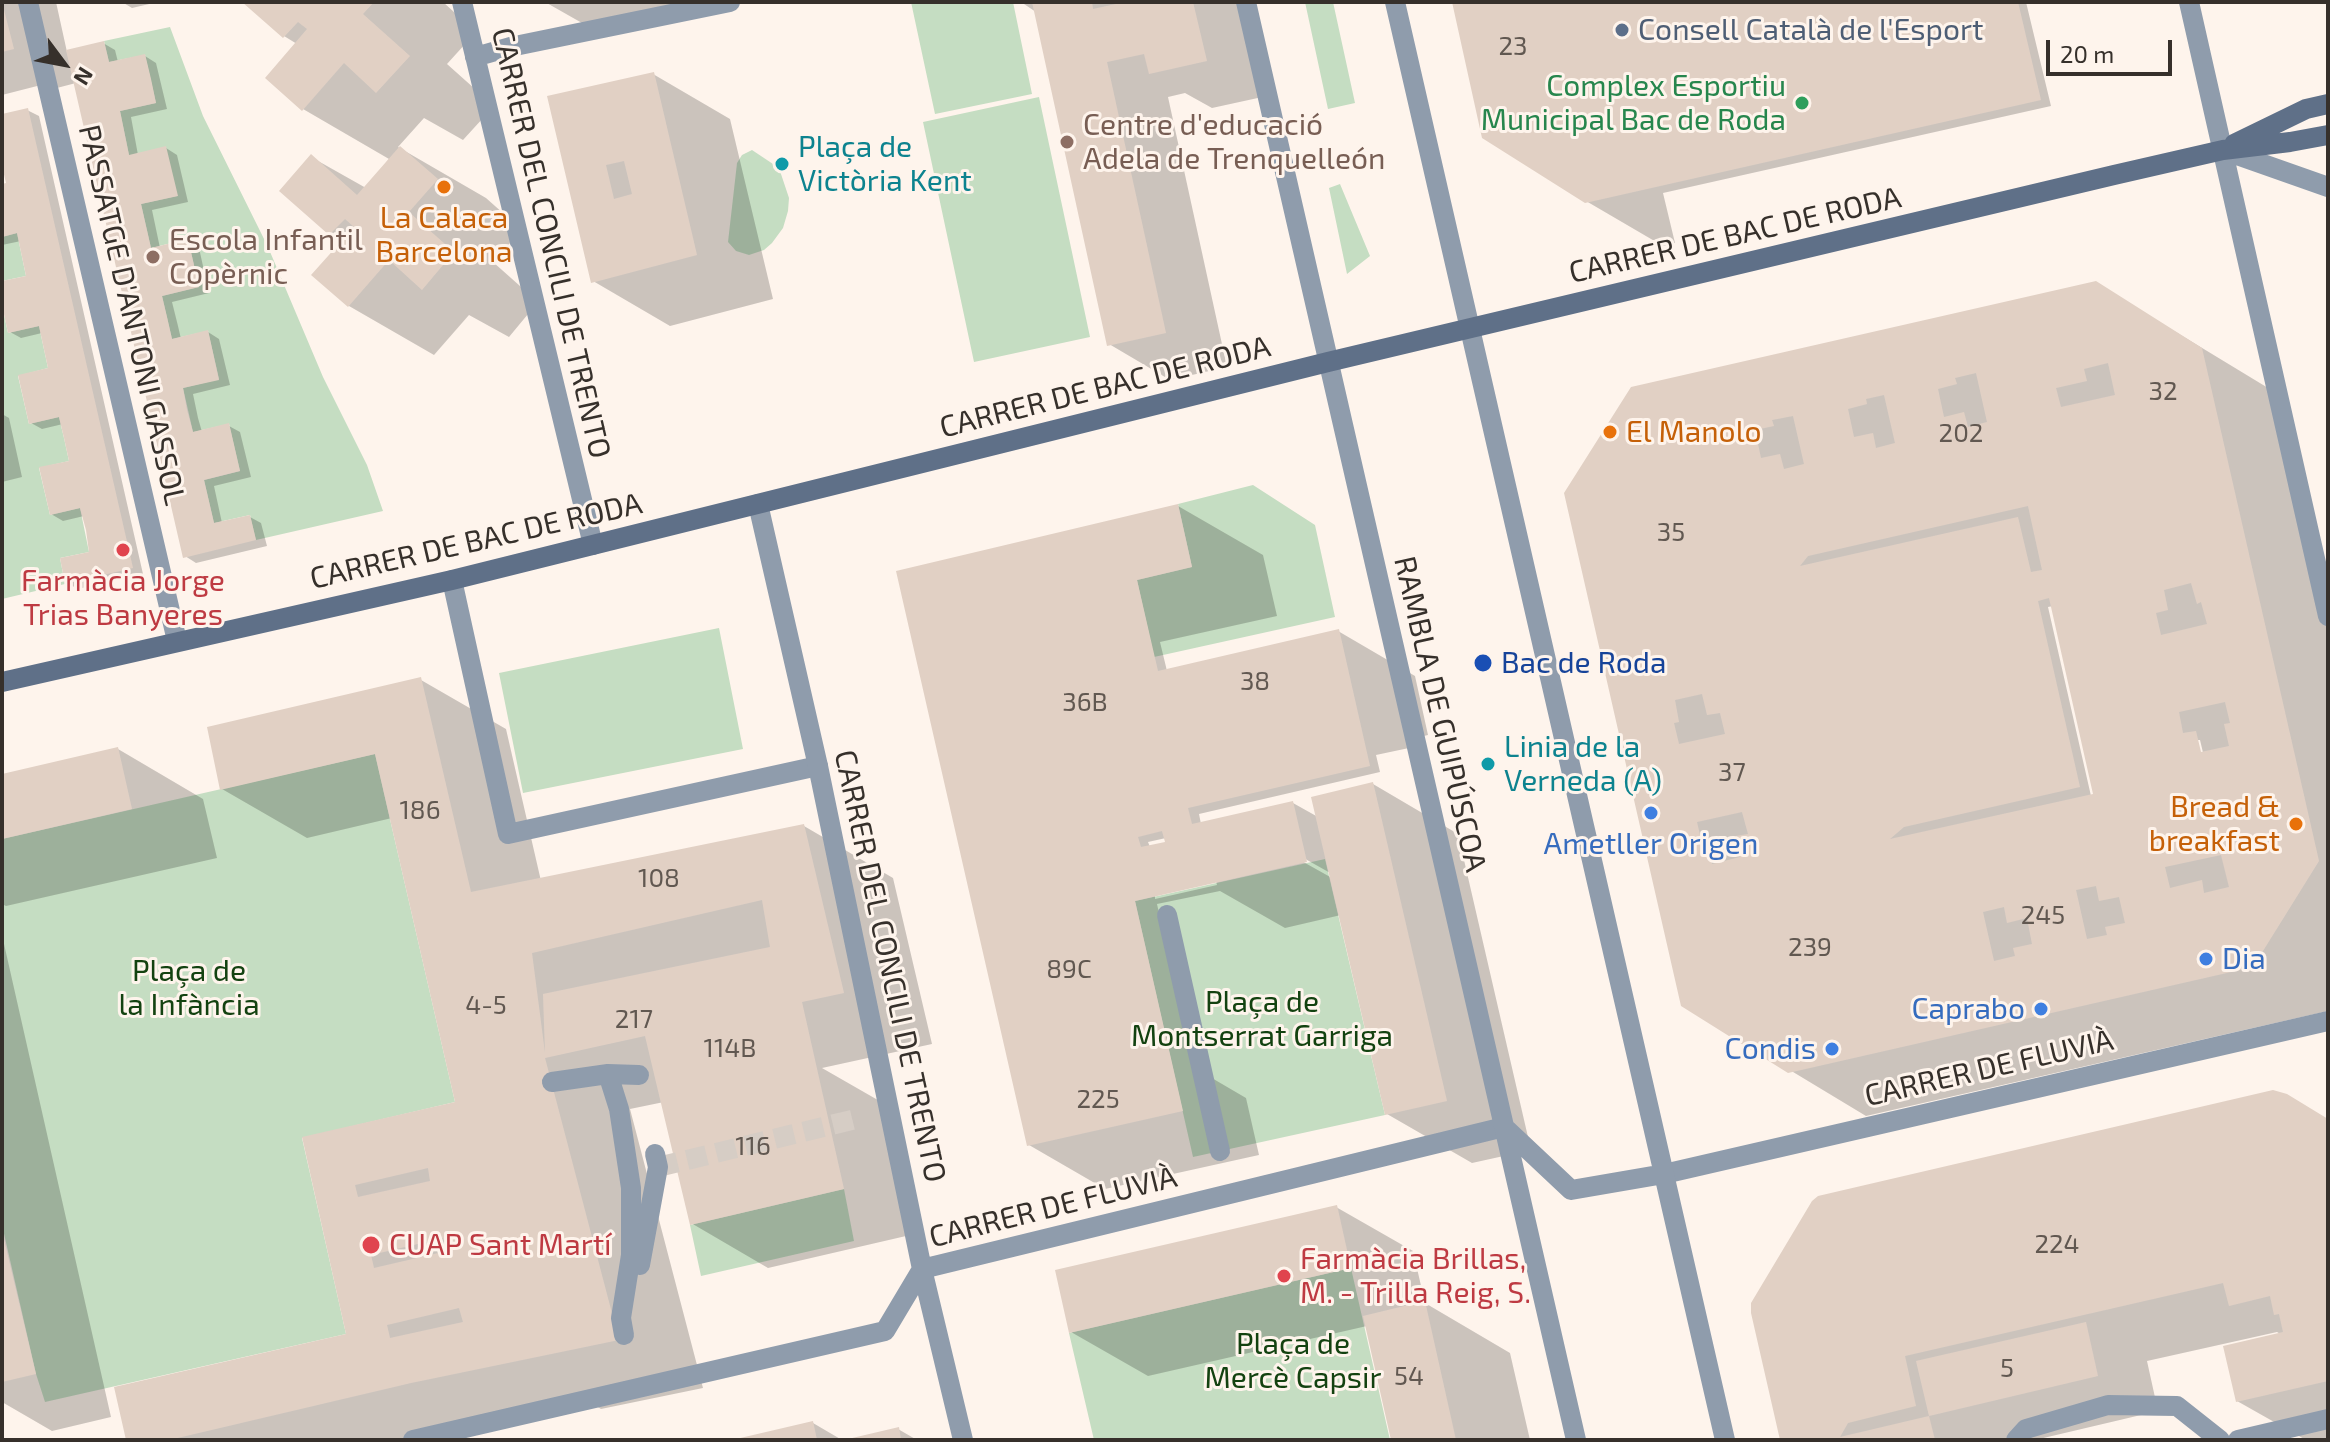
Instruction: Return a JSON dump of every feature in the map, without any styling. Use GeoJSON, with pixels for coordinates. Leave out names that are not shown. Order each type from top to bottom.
{"type":"FeatureCollection","features":[{"type":"Feature","properties":{"kind":"main road"},"geometry":{"type":"LineString","coordinates":[[2223,150],[2306,109],[2328,104]]}},
{"type":"Feature","properties":{"kind":"main road"},"geometry":{"type":"LineString","coordinates":[[2223,150],[2328,135]]}},
{"type":"Feature","properties":{"kind":"main road","name":"CARRER DE BAC DE RODA"},"geometry":{"type":"LineString","coordinates":[[2,682],[452,580],[1328,362],[2223,150]]}},
{"type":"Feature","properties":{"kind":"street","name":"PASSATGE D'ANTONI GASSOL"},"geometry":{"type":"LineString","coordinates":[[28,2],[177,641]]}},
{"type":"Feature","properties":{"kind":"street","name":"CARRER DEL CONCILI DE TRENTO"},"geometry":{"type":"LineString","coordinates":[[462,2],[593,545]]}},
{"type":"Feature","properties":{"kind":"street"},"geometry":{"type":"LineString","coordinates":[[475,57],[730,2]]}},
{"type":"Feature","properties":{"kind":"street","name":"RAMBLA DE GUIPÚSCOA"},"geometry":{"type":"LineString","coordinates":[[1246,2],[1576,1440]]}},
{"type":"Feature","properties":{"kind":"street"},"geometry":{"type":"LineString","coordinates":[[1395,2],[1725,1440]]}},
{"type":"Feature","properties":{"kind":"street"},"geometry":{"type":"LineString","coordinates":[[2189,2],[2328,616]]}},
{"type":"Feature","properties":{"kind":"street"},"geometry":{"type":"LineString","coordinates":[[2223,150],[2328,187]]}},
{"type":"Feature","properties":{"kind":"street","name":"CARRER DEL CONCILI DE TRENTO"},"geometry":{"type":"LineString","coordinates":[[758,504],[818,766],[922,1269],[963,1440]]}},
{"type":"Feature","properties":{"kind":"street"},"geometry":{"type":"LineString","coordinates":[[452,580],[508,834],[818,766]]}},
{"type":"Feature","properties":{"kind":"street"},"geometry":{"type":"LineString","coordinates":[[1167,915],[1220,1151]]}},
{"type":"Feature","properties":{"kind":"street","name":"CARRER DE FLUVIÀ"},"geometry":{"type":"LineString","coordinates":[[413,1440],[469,1434],[885,1331],[922,1269],[1504,1127],[1571,1190],[1664,1174],[2328,1021]]}},
{"type":"Feature","properties":{"kind":"street"},"geometry":{"type":"LineString","coordinates":[[552,1082],[608,1074],[639,1075]]}},
{"type":"Feature","properties":{"kind":"street"},"geometry":{"type":"LineString","coordinates":[[608,1074],[619,1109],[631,1188],[631,1255],[621,1318],[628,1344],[658,1167],[655,1154]]}},
{"type":"Feature","properties":{"kind":"street"},"geometry":{"type":"LineString","coordinates":[[2016,1440],[2026,1429],[2108,1405],[2177,1406],[2220,1440]]}},
{"type":"Feature","properties":{"kind":"street"},"geometry":{"type":"LineString","coordinates":[[2238,1440],[2328,1419]]}},
{"type":"Feature","properties":{"kind":"green space"},"geometry":{"type":"Polygon","coordinates":[[[911,2],[1013,2],[1032,94],[935,114],[911,2]]]}},
{"type":"Feature","properties":{"kind":"green space"},"geometry":{"type":"Polygon","coordinates":[[[1305,2],[1333,2],[1355,103],[1328,109],[1305,2]]]}},
{"type":"Feature","properties":{"kind":"green space"},"geometry":{"type":"Polygon","coordinates":[[[170,27],[203,116],[268,247],[323,377],[367,465],[383,511],[256,540],[250,515],[214,523],[204,480],[240,471],[229,424],[193,432],[183,388],[219,379],[208,331],[172,339],[162,296],[199,287],[188,239],[151,248],[141,204],[177,196],[129,155],[120,111],[156,103],[145,55],[109,62],[104,41],[170,27]]]}},
{"type":"Feature","properties":{"kind":"green space"},"geometry":{"type":"Polygon","coordinates":[[[1039,97],[1090,337],[974,362],[923,122],[1039,97]]]}},
{"type":"Feature","properties":{"kind":"green space"},"geometry":{"type":"Polygon","coordinates":[[[752,150],[779,168],[789,198],[783,228],[764,250],[749,255],[736,251],[728,242],[737,163],[742,155],[752,150]]]}},
{"type":"Feature","properties":{"kind":"green space"},"geometry":{"type":"Polygon","coordinates":[[[1340,184],[1370,256],[1347,274],[1329,188],[1340,184]]]}},
{"type":"Feature","properties":{"kind":"green space"},"geometry":{"type":"Polygon","coordinates":[[[17,233],[26,276],[2,281],[2,237],[17,233]]]}},
{"type":"Feature","properties":{"kind":"green space"},"geometry":{"type":"Polygon","coordinates":[[[2,305],[8,333],[39,326],[48,368],[18,376],[29,424],[59,417],[69,461],[39,468],[50,515],[80,508],[89,552],[60,558],[65,584],[2,599],[2,305]]]}},
{"type":"Feature","properties":{"kind":"green space"},"geometry":{"type":"Polygon","coordinates":[[[1253,485],[1315,525],[1335,617],[1154,657],[1137,580],[1192,567],[1178,504],[1253,485]]]}},
{"type":"Feature","properties":{"kind":"green space"},"geometry":{"type":"Polygon","coordinates":[[[719,628],[743,749],[523,793],[499,673],[719,628]]]}},
{"type":"Feature","properties":{"kind":"green space","name":"Plaça de la Infància"},"geometry":{"type":"Polygon","coordinates":[[[375,754],[455,1102],[302,1138],[346,1334],[45,1402],[2,1225],[2,839],[375,754]]]}},
{"type":"Feature","properties":{"kind":"green space","name":"Plaça de Montserrat Garriga"},"geometry":{"type":"Polygon","coordinates":[[[1325,859],[1385,1115],[1193,1157],[1135,901],[1325,859]]]}},
{"type":"Feature","properties":{"kind":"green space"},"geometry":{"type":"Polygon","coordinates":[[[844,1189],[854,1241],[701,1276],[690,1225],[844,1189]]]}},
{"type":"Feature","properties":{"kind":"green space","name":"Plaça de Mercè Capsir"},"geometry":{"type":"Polygon","coordinates":[[[1351,1268],[1390,1440],[1094,1440],[1069,1333],[1351,1268]]]}},
{"type":"Feature","properties":{"kind":"building"},"geometry":{"type":"Polygon","coordinates":[[[2,2],[14,49],[2,52],[2,2]]]}},
{"type":"Feature","properties":{"kind":"building"},"geometry":{"type":"Polygon","coordinates":[[[242,2],[374,2],[363,14],[410,56],[376,93],[344,63],[302,111],[265,78],[307,29],[298,22],[283,38],[242,2]]]}},
{"type":"Feature","properties":{"kind":"building"},"geometry":{"type":"Polygon","coordinates":[[[1032,2],[1092,2],[1093,9],[1125,2],[1193,2],[1207,61],[1149,74],[1144,54],[1107,62],[1166,333],[1107,346],[1032,2]]]}},
{"type":"Feature","properties":{"kind":"building","name":"Complex Esportiu Municipal Bac de Roda"},"geometry":{"type":"Polygon","coordinates":[[[1452,2],[2018,2],[2041,100],[1585,203],[1482,138],[1452,2]]]}},
{"type":"Feature","properties":{"kind":"building"},"geometry":{"type":"Polygon","coordinates":[[[104,41],[109,62],[145,54],[156,103],[120,111],[129,155],[166,146],[178,196],[141,204],[151,248],[188,239],[199,287],[162,296],[172,339],[208,330],[219,380],[183,388],[187,410],[193,432],[229,423],[240,471],[204,480],[214,523],[250,515],[256,540],[183,558],[66,50],[104,41]]]}},
{"type":"Feature","properties":{"kind":"building"},"geometry":{"type":"Polygon","coordinates":[[[654,72],[697,255],[591,283],[547,96],[654,72]],[[624,161],[606,165],[614,199],[632,194],[624,161]]]}},
{"type":"Feature","properties":{"kind":"building"},"geometry":{"type":"Polygon","coordinates":[[[28,108],[133,568],[65,584],[60,558],[89,552],[86,530],[80,508],[50,515],[39,467],[69,461],[64,438],[59,417],[29,424],[18,375],[48,368],[39,326],[8,333],[2,305],[2,281],[26,276],[17,233],[2,237],[2,184],[6,183],[2,166],[2,114],[28,108]]]}},
{"type":"Feature","properties":{"kind":"building"},"geometry":{"type":"Polygon","coordinates":[[[400,146],[438,179],[409,212],[454,252],[422,290],[389,260],[348,307],[311,275],[354,227],[345,219],[329,235],[279,191],[311,154],[357,195],[400,146]]]}},
{"type":"Feature","properties":{"kind":"building"},"geometry":{"type":"Polygon","coordinates":[[[2096,281],[2202,348],[2319,861],[2253,967],[1788,1073],[1681,1006],[1564,493],[1631,387],[2096,281]],[[2108,363],[2084,369],[2087,381],[2056,388],[2061,407],[2115,395],[2108,363]],[[1976,373],[1955,378],[1957,384],[1938,389],[1944,417],[1964,412],[1968,427],[1987,422],[1976,373]],[[1884,395],[1866,399],[1867,404],[1848,409],[1854,437],[1873,433],[1876,448],[1895,443],[1884,395]],[[1793,416],[1772,420],[1774,426],[1755,430],[1761,458],[1780,454],[1784,469],[1804,464],[1793,416]],[[2028,506],[1808,556],[1800,566],[2018,517],[2031,572],[2042,570],[2028,506]],[[2191,583],[2164,590],[2168,610],[2156,613],[2161,635],[2207,624],[2201,602],[2197,604],[2191,583]],[[2049,598],[2038,601],[2080,787],[1904,827],[1890,839],[2093,794],[2049,598]],[[1702,694],[1675,700],[1679,722],[1674,723],[1679,744],[1725,734],[1720,713],[1707,715],[1702,694]],[[2225,702],[2179,712],[2183,733],[2196,731],[2201,752],[2229,746],[2224,724],[2230,723],[2225,702]],[[1742,812],[1697,822],[1702,844],[1707,843],[1712,864],[1740,857],[1736,836],[1748,834],[1742,812]],[[2221,855],[2165,867],[2170,888],[2202,880],[2204,893],[2229,887],[2221,855]],[[2096,886],[2076,890],[2087,939],[2107,935],[2105,927],[2125,923],[2119,897],[2099,901],[2096,886]],[[2004,907],[1983,912],[1994,961],[2015,956],[2013,948],[2032,944],[2027,918],[2007,923],[2004,907]]]}},
{"type":"Feature","properties":{"kind":"building"},"geometry":{"type":"Polygon","coordinates":[[[1178,504],[1192,567],[1137,580],[1158,671],[1339,629],[1370,766],[1188,808],[1192,824],[1293,801],[1307,862],[1135,901],[1183,1111],[1027,1146],[896,571],[1178,504]],[[1162,831],[1138,837],[1141,847],[1165,842],[1162,831]]]}},
{"type":"Feature","properties":{"kind":"building"},"geometry":{"type":"Polygon","coordinates":[[[421,677],[471,892],[804,824],[844,993],[802,1002],[844,1189],[690,1225],[645,1036],[545,1058],[619,1340],[411,1383],[169,1440],[126,1440],[114,1387],[346,1334],[302,1137],[455,1102],[375,754],[220,790],[207,727],[421,677]],[[762,900],[532,953],[545,1053],[543,994],[770,947],[762,900]],[[428,1168],[355,1185],[358,1197],[430,1181],[428,1168]],[[443,1238],[371,1255],[374,1268],[447,1251],[443,1238]],[[459,1308],[387,1325],[390,1338],[463,1322],[459,1308]]]}},
{"type":"Feature","properties":{"kind":"building"},"geometry":{"type":"Polygon","coordinates":[[[118,747],[132,809],[2,839],[2,774],[118,747]]]}},
{"type":"Feature","properties":{"kind":"building"},"geometry":{"type":"Polygon","coordinates":[[[1373,782],[1447,1101],[1385,1115],[1311,797],[1373,782]]]}},
{"type":"Feature","properties":{"kind":"building"},"geometry":{"type":"Polygon","coordinates":[[[2273,1090],[2287,1094],[2328,1119],[2328,1381],[2236,1402],[2223,1346],[2283,1332],[2279,1314],[2274,1315],[2270,1296],[2229,1306],[2223,1283],[1905,1356],[1916,1406],[1848,1423],[1840,1437],[1929,1416],[1935,1440],[1780,1440],[1751,1303],[1812,1201],[1818,1196],[2273,1090]]]}},
{"type":"Feature","properties":{"kind":"building"},"geometry":{"type":"Polygon","coordinates":[[[1337,1205],[1351,1268],[1069,1333],[1055,1270],[1337,1205]]]}},
{"type":"Feature","properties":{"kind":"building"},"geometry":{"type":"Polygon","coordinates":[[[2,1231],[36,1374],[2,1382],[2,1231]]]}},
{"type":"Feature","properties":{"kind":"building"},"geometry":{"type":"Polygon","coordinates":[[[1425,1301],[1456,1440],[1391,1440],[1363,1316],[1425,1301]]]}},
{"type":"Feature","properties":{"kind":"building"},"geometry":{"type":"Polygon","coordinates":[[[2086,1322],[2098,1376],[1929,1416],[1916,1361],[2086,1322]]]}},
{"type":"Feature","properties":{"kind":"building"},"geometry":{"type":"Polygon","coordinates":[[[813,1421],[817,1440],[736,1440],[736,1439],[813,1421]]]}},
{"type":"Feature","properties":{"kind":"building"},"geometry":{"type":"Polygon","coordinates":[[[899,1427],[901,1440],[848,1440],[848,1439],[899,1427]]]}},
{"type":"Feature","properties":{"kind":"tunnel"},"geometry":{"type":"LineString","coordinates":[[658,1167],[856,1119]]}},
{"type":"Feature","properties":{"kind":"place","name":"Consell Català de l'Esport"},"geometry":{"type":"Point","coordinates":[1622,30]}},
{"type":"Feature","properties":{"kind":"place","name":"Complex Esportiu Municipal Bac de Roda"},"geometry":{"type":"Point","coordinates":[1802,103]}},
{"type":"Feature","properties":{"kind":"place","name":"Centre d'educació Adela de Trenquelleón"},"geometry":{"type":"Point","coordinates":[1067,142]}},
{"type":"Feature","properties":{"kind":"place","name":"Plaça de Victòria Kent"},"geometry":{"type":"Point","coordinates":[782,164]}},
{"type":"Feature","properties":{"kind":"place","name":"La Calaca Barcelona"},"geometry":{"type":"Point","coordinates":[444,187]}},
{"type":"Feature","properties":{"kind":"place","name":"Escola Infantil Copèrnic"},"geometry":{"type":"Point","coordinates":[153,257]}},
{"type":"Feature","properties":{"kind":"place","name":"El Manolo"},"geometry":{"type":"Point","coordinates":[1610,432]}},
{"type":"Feature","properties":{"kind":"place","name":"Farmàcia Jorge Trias Banyeres"},"geometry":{"type":"Point","coordinates":[123,550]}},
{"type":"Feature","properties":{"kind":"place","name":"Bac de Roda"},"geometry":{"type":"Point","coordinates":[1483,663]}},
{"type":"Feature","properties":{"kind":"place","name":"Linia de la Verneda (A)"},"geometry":{"type":"Point","coordinates":[1488,764]}},
{"type":"Feature","properties":{"kind":"place","name":"Ametller Origen"},"geometry":{"type":"Point","coordinates":[1651,813]}},
{"type":"Feature","properties":{"kind":"place","name":"Bread & breakfast"},"geometry":{"type":"Point","coordinates":[2296,824]}},
{"type":"Feature","properties":{"kind":"place","name":"Dia"},"geometry":{"type":"Point","coordinates":[2206,959]}},
{"type":"Feature","properties":{"kind":"place","name":"Caprabo"},"geometry":{"type":"Point","coordinates":[2041,1009]}},
{"type":"Feature","properties":{"kind":"place","name":"Condis"},"geometry":{"type":"Point","coordinates":[1832,1049]}},
{"type":"Feature","properties":{"kind":"place","name":"CUAP Sant Martí"},"geometry":{"type":"Point","coordinates":[371,1245]}},
{"type":"Feature","properties":{"kind":"place","name":"Farmàcia Brillas, M. - Trilla Reig, S."},"geometry":{"type":"Point","coordinates":[1284,1276]}}]}
